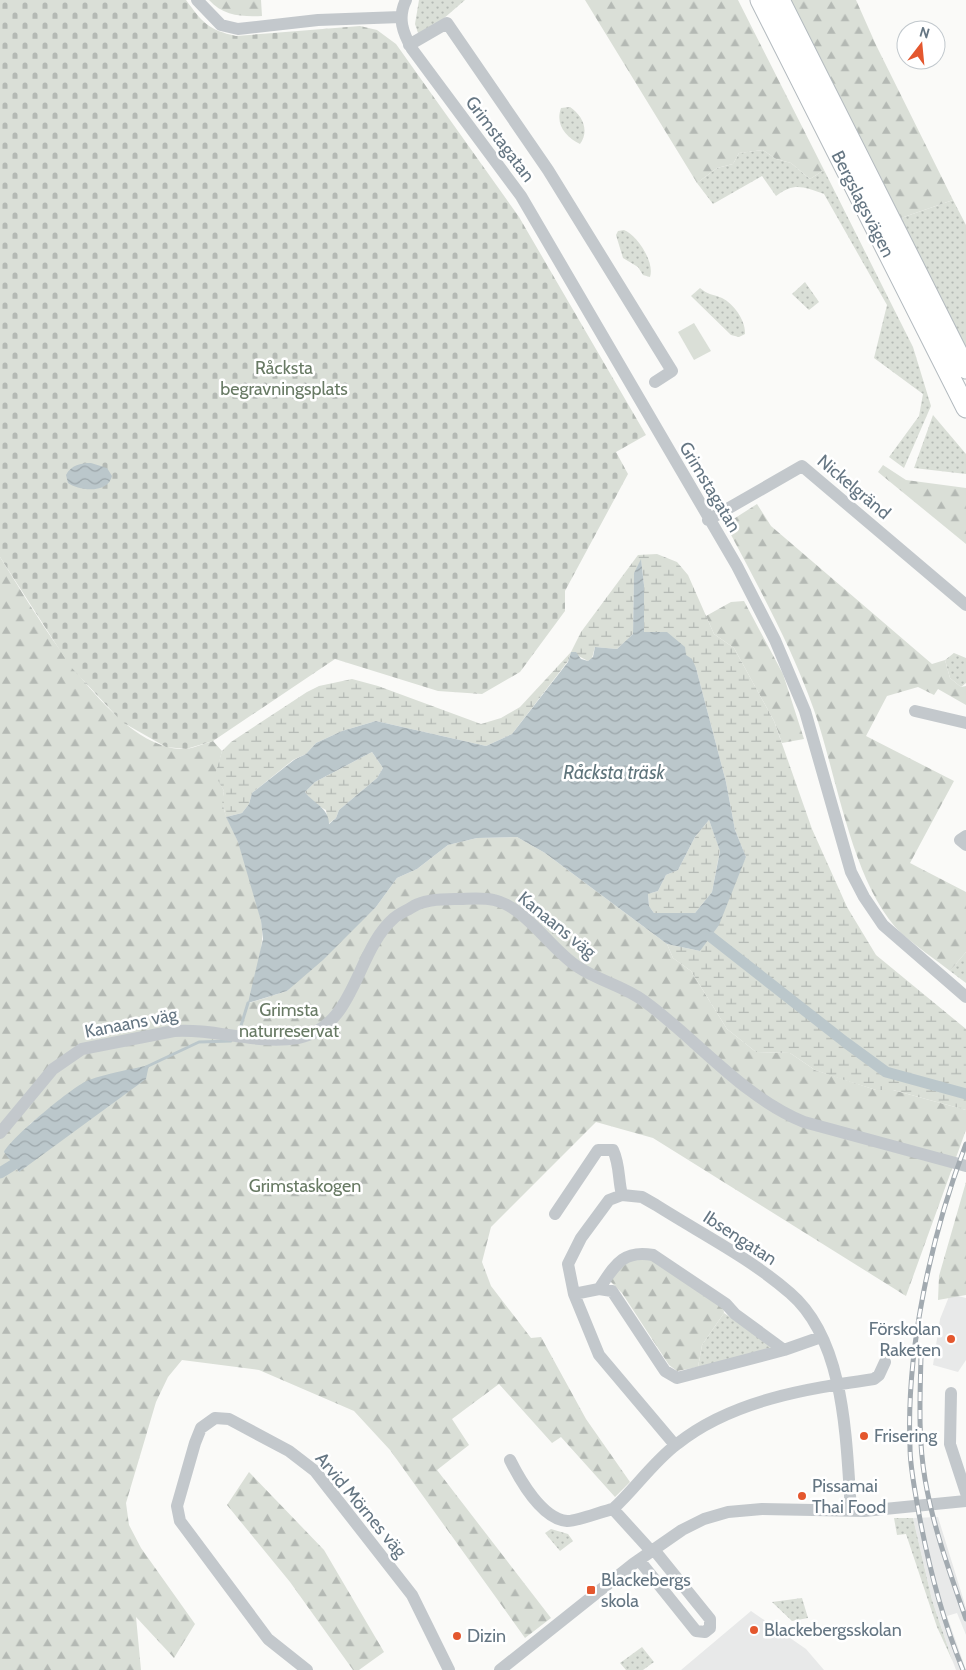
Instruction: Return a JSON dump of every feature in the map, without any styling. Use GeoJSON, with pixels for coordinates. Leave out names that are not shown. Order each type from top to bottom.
{"type":"FeatureCollection","features":[{"type":"Feature","properties":{"kind":"main road","name":"Bergslagsvägen"},"geometry":{"type":"LineString","coordinates":[[760,0],[966,408]]}},
{"type":"Feature","properties":{"kind":"main road","name":"Bergslagsvägen"},"geometry":{"type":"LineString","coordinates":[[780,0],[966,369]]}},
{"type":"Feature","properties":{"kind":"street"},"geometry":{"type":"LineString","coordinates":[[197,0],[221,25],[238,29],[318,20],[401,17],[406,0]]}},
{"type":"Feature","properties":{"kind":"street","name":"Grimstagatan"},"geometry":{"type":"LineString","coordinates":[[401,17],[403,33],[409,45],[521,196],[549,241],[708,520],[737,566],[775,640],[805,711],[851,872],[864,898],[883,925],[966,996]]}},
{"type":"Feature","properties":{"kind":"street"},"geometry":{"type":"LineString","coordinates":[[409,45],[447,23],[548,170],[672,370],[655,382]]}},
{"type":"Feature","properties":{"kind":"street","name":"Nickelgränd"},"geometry":{"type":"LineString","coordinates":[[708,520],[802,466],[966,605]]}},
{"type":"Feature","properties":{"kind":"street"},"geometry":{"type":"LineString","coordinates":[[915,711],[966,723]]}},
{"type":"Feature","properties":{"kind":"street"},"geometry":{"type":"LineString","coordinates":[[966,836],[960,840],[966,845]]}},
{"type":"Feature","properties":{"kind":"street","name":"Kanaans väg"},"geometry":{"type":"LineString","coordinates":[[0,1133],[53,1069],[82,1049],[174,1030],[189,1030],[260,1040],[298,1038],[324,1027],[338,1013],[375,943],[394,919],[419,903],[450,899],[495,900],[512,908],[577,966],[644,1001],[709,1056],[781,1112],[804,1122],[966,1166]]}},
{"type":"Feature","properties":{"kind":"street"},"geometry":{"type":"LineString","coordinates":[[556,1214],[598,1150],[613,1150],[619,1162],[619,1181],[622,1195],[609,1200],[581,1238],[568,1264],[574,1294],[599,1355],[675,1445]]}},
{"type":"Feature","properties":{"kind":"street","name":"Ibsengatan"},"geometry":{"type":"LineString","coordinates":[[622,1195],[642,1197],[777,1283],[790,1293],[812,1318],[821,1337],[837,1384],[844,1414],[850,1510]]}},
{"type":"Feature","properties":{"kind":"street"},"geometry":{"type":"LineString","coordinates":[[599,1289],[619,1259],[642,1252],[653,1254],[726,1304],[735,1314],[784,1350]]}},
{"type":"Feature","properties":{"kind":"street"},"geometry":{"type":"LineString","coordinates":[[574,1294],[599,1289],[612,1291],[665,1371],[677,1378],[784,1350],[821,1337]]}},
{"type":"Feature","properties":{"kind":"street"},"geometry":{"type":"LineString","coordinates":[[510,1460],[534,1498],[557,1518],[568,1521],[613,1509],[675,1445],[698,1429],[735,1410],[792,1393],[874,1379],[879,1375],[885,1362]]}},
{"type":"Feature","properties":{"kind":"street"},"geometry":{"type":"LineString","coordinates":[[951,1392],[950,1444],[966,1493]]}},
{"type":"Feature","properties":{"kind":"street","name":"Arvid Mörnes väg"},"geometry":{"type":"LineString","coordinates":[[307,1670],[268,1639],[180,1521],[178,1506],[195,1443],[201,1428],[215,1418],[229,1419],[289,1451],[314,1471],[412,1594],[447,1669]]}},
{"type":"Feature","properties":{"kind":"street"},"geometry":{"type":"LineString","coordinates":[[500,1670],[639,1560],[682,1530],[704,1519],[728,1512],[762,1508],[887,1509],[966,1500]]}},
{"type":"Feature","properties":{"kind":"street"},"geometry":{"type":"LineString","coordinates":[[613,1509],[653,1551],[710,1619],[710,1628],[705,1632],[696,1631],[639,1560]]}},
{"type":"Feature","properties":{"kind":"shaded area","name":"Förskolan Raketen"},"geometry":{"type":"Polygon","coordinates":[[[950,1294],[966,1298],[966,1360],[958,1372],[933,1365],[940,1319],[950,1294]]]}},
{"type":"Feature","properties":{"kind":"shaded area"},"geometry":{"type":"Polygon","coordinates":[[[938,1517],[966,1608],[966,1635],[957,1613],[947,1616],[966,1670],[956,1670],[953,1662],[932,1600],[913,1518],[938,1517]]]}},
{"type":"Feature","properties":{"kind":"shaded area","name":"Blackebergsskolan"},"geometry":{"type":"Polygon","coordinates":[[[751,1611],[806,1649],[824,1670],[681,1670],[751,1611]]]}},
{"type":"Feature","properties":{"kind":"green space","name":"Råcksta begravningsplats"},"geometry":{"type":"Polygon","coordinates":[[[0,0],[186,0],[206,24],[226,34],[236,36],[360,26],[377,30],[396,44],[519,217],[646,435],[616,452],[628,474],[565,591],[565,611],[520,672],[482,694],[438,691],[335,659],[213,741],[186,749],[166,747],[122,722],[70,666],[0,557],[0,0]]]}},
{"type":"Feature","properties":{"kind":"green space"},"geometry":{"type":"Polygon","coordinates":[[[209,0],[261,0],[262,16],[241,16],[227,12],[209,0]]]}},
{"type":"Feature","properties":{"kind":"green space"},"geometry":{"type":"Polygon","coordinates":[[[419,0],[465,0],[420,39],[415,24],[419,0]]]}},
{"type":"Feature","properties":{"kind":"green space"},"geometry":{"type":"Polygon","coordinates":[[[585,0],[738,0],[824,170],[810,179],[791,163],[776,159],[763,150],[739,153],[733,164],[717,168],[697,183],[585,0]]]}},
{"type":"Feature","properties":{"kind":"green space"},"geometry":{"type":"Polygon","coordinates":[[[791,0],[856,0],[876,45],[953,200],[901,218],[791,0]]]}},
{"type":"Feature","properties":{"kind":"green space"},"geometry":{"type":"Polygon","coordinates":[[[570,107],[578,114],[583,123],[584,133],[580,144],[566,134],[559,120],[561,108],[570,107]]]}},
{"type":"Feature","properties":{"kind":"green space"},"geometry":{"type":"Polygon","coordinates":[[[763,150],[776,159],[791,163],[810,179],[824,170],[913,347],[931,406],[904,468],[889,457],[919,416],[923,394],[874,358],[887,305],[824,194],[810,189],[794,187],[776,196],[762,176],[713,204],[697,183],[717,168],[733,164],[739,153],[763,150]]]}},
{"type":"Feature","properties":{"kind":"green space"},"geometry":{"type":"Polygon","coordinates":[[[953,200],[966,225],[966,348],[901,218],[953,200]]]}},
{"type":"Feature","properties":{"kind":"green space"},"geometry":{"type":"Polygon","coordinates":[[[624,230],[634,237],[644,250],[650,264],[650,277],[643,275],[638,267],[623,258],[616,235],[618,231],[624,230]]]}},
{"type":"Feature","properties":{"kind":"green space"},"geometry":{"type":"Polygon","coordinates":[[[805,282],[819,302],[809,310],[792,294],[805,282]]]}},
{"type":"Feature","properties":{"kind":"green space"},"geometry":{"type":"Polygon","coordinates":[[[700,288],[731,304],[744,324],[745,334],[739,337],[731,335],[691,296],[700,288]]]}},
{"type":"Feature","properties":{"kind":"green space"},"geometry":{"type":"Polygon","coordinates":[[[694,323],[711,351],[694,360],[678,332],[694,323]]]}},
{"type":"Feature","properties":{"kind":"green space"},"geometry":{"type":"Polygon","coordinates":[[[933,415],[966,454],[966,474],[914,468],[933,415]]]}},
{"type":"Feature","properties":{"kind":"green space"},"geometry":{"type":"Polygon","coordinates":[[[883,465],[906,480],[966,488],[966,544],[878,472],[883,465]]]}},
{"type":"Feature","properties":{"kind":"green space"},"geometry":{"type":"Polygon","coordinates":[[[757,504],[771,526],[932,664],[945,660],[950,678],[961,687],[966,686],[966,705],[938,689],[934,695],[918,687],[887,696],[866,736],[954,781],[910,863],[966,892],[966,952],[950,971],[902,934],[885,913],[870,888],[858,859],[814,710],[796,664],[729,531],[732,520],[757,504]]]}},
{"type":"Feature","properties":{"kind":"green space"},"geometry":{"type":"Polygon","coordinates":[[[657,554],[677,562],[688,575],[714,634],[734,648],[774,721],[812,829],[847,907],[876,955],[966,1029],[966,1110],[893,1090],[876,1090],[838,1078],[815,1070],[790,1053],[756,1052],[727,1029],[691,971],[673,958],[667,944],[700,951],[746,857],[735,830],[726,782],[696,668],[644,633],[644,585],[641,560],[634,574],[633,634],[617,649],[595,647],[592,658],[588,661],[571,652],[581,632],[638,555],[657,554]]]}},
{"type":"Feature","properties":{"kind":"green space","name":"Grimstaskogen"},"geometry":{"type":"Polygon","coordinates":[[[0,557],[53,640],[76,672],[101,701],[127,725],[154,742],[184,749],[213,741],[222,751],[216,775],[224,791],[223,805],[239,844],[261,921],[261,952],[249,1003],[287,991],[376,907],[397,878],[417,869],[448,845],[477,838],[517,837],[545,853],[667,944],[673,958],[691,971],[727,1029],[756,1052],[790,1053],[815,1070],[876,1090],[893,1090],[966,1110],[966,1130],[906,1296],[653,1138],[596,1122],[491,1227],[482,1262],[491,1286],[531,1338],[541,1337],[586,1419],[630,1482],[615,1497],[561,1437],[552,1443],[499,1384],[452,1419],[469,1445],[437,1470],[551,1618],[525,1638],[390,1450],[354,1411],[259,1370],[182,1360],[168,1377],[156,1402],[126,1503],[129,1525],[141,1548],[195,1624],[174,1658],[136,1617],[141,1670],[0,1670],[0,557]],[[67,1095],[30,1124],[13,1165],[19,1172],[67,1095]]]}},
{"type":"Feature","properties":{"kind":"green space"},"geometry":{"type":"Polygon","coordinates":[[[744,601],[783,674],[804,739],[782,743],[774,721],[734,648],[714,634],[706,616],[731,602],[744,601]]]}},
{"type":"Feature","properties":{"kind":"green space"},"geometry":{"type":"Polygon","coordinates":[[[571,652],[568,661],[512,734],[486,746],[376,721],[342,731],[316,743],[306,754],[293,760],[252,793],[249,804],[242,813],[226,817],[222,801],[224,791],[215,775],[222,751],[231,742],[319,686],[352,679],[378,686],[481,724],[501,718],[520,707],[571,652]]]}},
{"type":"Feature","properties":{"kind":"green space"},"geometry":{"type":"Polygon","coordinates":[[[954,653],[966,658],[966,683],[961,687],[950,678],[945,660],[954,653]]]}},
{"type":"Feature","properties":{"kind":"green space"},"geometry":{"type":"Polygon","coordinates":[[[372,752],[383,768],[377,778],[339,810],[336,818],[328,824],[326,810],[315,804],[305,792],[315,782],[372,752]]]}},
{"type":"Feature","properties":{"kind":"green space"},"geometry":{"type":"Polygon","coordinates":[[[709,820],[720,850],[712,892],[695,913],[654,913],[649,906],[648,894],[658,891],[666,875],[678,870],[695,837],[709,820]]]}},
{"type":"Feature","properties":{"kind":"green space"},"geometry":{"type":"Polygon","coordinates":[[[966,952],[966,983],[950,971],[966,952]]]}},
{"type":"Feature","properties":{"kind":"green space"},"geometry":{"type":"Polygon","coordinates":[[[966,1182],[966,1295],[938,1300],[939,1276],[966,1182]]]}},
{"type":"Feature","properties":{"kind":"green space"},"geometry":{"type":"Polygon","coordinates":[[[653,1257],[723,1306],[724,1313],[702,1345],[698,1367],[677,1371],[669,1365],[622,1293],[609,1280],[622,1262],[653,1257]]]}},
{"type":"Feature","properties":{"kind":"green space"},"geometry":{"type":"Polygon","coordinates":[[[724,1313],[772,1345],[772,1350],[698,1367],[702,1345],[724,1313]]]}},
{"type":"Feature","properties":{"kind":"green space"},"geometry":{"type":"Polygon","coordinates":[[[249,1472],[324,1550],[384,1652],[359,1670],[353,1670],[290,1582],[227,1505],[249,1472]]]}},
{"type":"Feature","properties":{"kind":"green space"},"geometry":{"type":"Polygon","coordinates":[[[894,1518],[913,1518],[932,1600],[953,1662],[937,1627],[906,1534],[897,1535],[894,1518]]]}},
{"type":"Feature","properties":{"kind":"green space"},"geometry":{"type":"Polygon","coordinates":[[[551,1529],[568,1534],[573,1541],[560,1551],[545,1533],[551,1529]]]}},
{"type":"Feature","properties":{"kind":"green space"},"geometry":{"type":"Polygon","coordinates":[[[802,1598],[808,1618],[792,1621],[772,1602],[802,1598]]]}},
{"type":"Feature","properties":{"kind":"green space"},"geometry":{"type":"Polygon","coordinates":[[[642,1647],[654,1662],[643,1670],[626,1670],[620,1663],[642,1647]]]}},
{"type":"Feature","properties":{"kind":"water"},"geometry":{"type":"Polygon","coordinates":[[[91,463],[107,468],[112,476],[105,486],[86,489],[68,483],[66,475],[73,467],[91,463]]]}},
{"type":"Feature","properties":{"kind":"water","name":"Råcksta träsk"},"geometry":{"type":"Polygon","coordinates":[[[641,559],[644,585],[644,632],[667,632],[685,647],[686,655],[692,659],[696,668],[726,782],[735,830],[746,857],[719,925],[700,951],[667,944],[545,853],[517,837],[477,838],[448,845],[417,869],[397,878],[376,907],[323,960],[287,991],[248,1003],[263,939],[261,921],[238,842],[226,817],[242,813],[249,804],[252,793],[294,760],[306,754],[316,743],[342,731],[376,721],[486,746],[512,734],[568,662],[571,652],[576,652],[581,659],[588,661],[593,657],[595,647],[617,649],[633,634],[634,573],[641,559]],[[372,752],[315,782],[305,792],[327,814],[329,824],[336,818],[339,810],[377,778],[383,768],[372,752]],[[709,820],[695,837],[678,870],[666,875],[658,891],[648,894],[649,906],[654,913],[695,913],[712,892],[720,851],[709,820]]]}},
{"type":"Feature","properties":{"kind":"water"},"geometry":{"type":"Polygon","coordinates":[[[149,1065],[146,1079],[19,1172],[4,1152],[30,1124],[81,1084],[104,1075],[149,1065]]]}},
{"type":"Feature","properties":{"kind":"waterway"},"geometry":{"type":"LineString","coordinates":[[711,937],[886,1072],[966,1094]]}},
{"type":"Feature","properties":{"kind":"waterway"},"geometry":{"type":"LineString","coordinates":[[239,1032],[248,1003]]}},
{"type":"Feature","properties":{"kind":"waterway"},"geometry":{"type":"LineString","coordinates":[[146,1067],[199,1042],[231,1041]]}},
{"type":"Feature","properties":{"kind":"waterway"},"geometry":{"type":"LineString","coordinates":[[0,1173],[13,1165]]}},
{"type":"Feature","properties":{"kind":"railway"},"geometry":{"type":"LineString","coordinates":[[963,1670],[941,1608],[921,1524],[913,1482],[910,1447],[910,1410],[912,1371],[923,1293],[942,1216],[966,1144]]}},
{"type":"Feature","properties":{"kind":"railway"},"geometry":{"type":"LineString","coordinates":[[921,1356],[920,1433],[928,1497],[937,1532],[966,1619]]}},
{"type":"Feature","properties":{"kind":"place","name":"Förskolan Raketen"},"geometry":{"type":"Point","coordinates":[951,1339]}},
{"type":"Feature","properties":{"kind":"place","name":"Frisering"},"geometry":{"type":"Point","coordinates":[864,1436]}},
{"type":"Feature","properties":{"kind":"place","name":"Pissamai Thai Food"},"geometry":{"type":"Point","coordinates":[802,1496]}},
{"type":"Feature","properties":{"kind":"place","name":"Blackebergs skola"},"geometry":{"type":"Point","coordinates":[591,1590]}},
{"type":"Feature","properties":{"kind":"place","name":"Blackebergsskolan"},"geometry":{"type":"Point","coordinates":[754,1630]}},
{"type":"Feature","properties":{"kind":"place","name":"Dizin"},"geometry":{"type":"Point","coordinates":[457,1636]}},
{"type":"Feature","properties":{"kind":"park label","name":"Grimsta naturreservat"},"geometry":{"type":"Point","coordinates":[289,1020]}}]}
